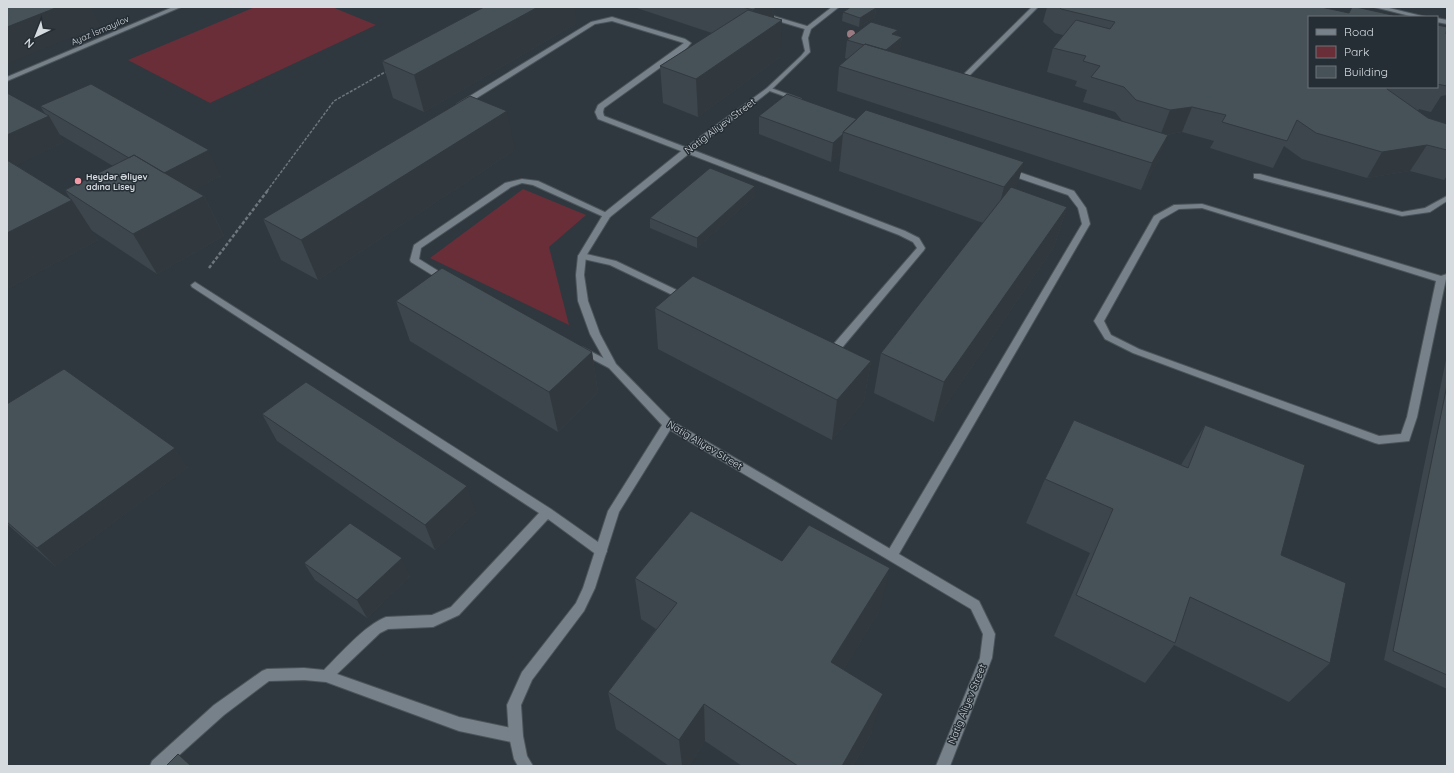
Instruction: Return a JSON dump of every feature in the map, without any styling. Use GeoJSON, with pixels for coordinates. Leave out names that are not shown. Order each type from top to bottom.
{"type":"FeatureCollection","features":[{"type":"Feature","properties":{"kind":"street","name":"Ayaz İsmayılov"},"geometry":{"type":"LineString","coordinates":[[7,79],[178,7]]}},
{"type":"Feature","properties":{"kind":"street"},"geometry":{"type":"LineString","coordinates":[[765,16],[808,28],[836,7]]}},
{"type":"Feature","properties":{"kind":"street"},"geometry":{"type":"LineString","coordinates":[[978,91],[964,84],[965,76],[1035,7]]}},
{"type":"Feature","properties":{"kind":"street"},"geometry":{"type":"LineString","coordinates":[[1377,7],[1418,16]]}},
{"type":"Feature","properties":{"kind":"street"},"geometry":{"type":"LineString","coordinates":[[452,110],[593,23],[612,19],[683,40],[688,43],[684,48],[602,107],[599,112],[601,117],[902,233],[916,240],[921,248],[838,347],[823,359]]}},
{"type":"Feature","properties":{"kind":"street","name":"Natig Aliyev Street"},"geometry":{"type":"LineString","coordinates":[[808,28],[805,38],[808,51],[769,89],[688,150],[607,215],[582,256],[580,275],[583,302],[595,334],[612,366],[668,424],[975,605],[989,634],[986,658],[943,766]]}},
{"type":"Feature","properties":{"kind":"street"},"geometry":{"type":"LineString","coordinates":[[769,89],[807,102]]}},
{"type":"Feature","properties":{"kind":"street"},"geometry":{"type":"LineString","coordinates":[[892,555],[1086,224],[1082,208],[1071,193],[995,167]]}},
{"type":"Feature","properties":{"kind":"street"},"geometry":{"type":"LineString","coordinates":[[1257,176],[1402,214],[1427,210],[1447,198]]}},
{"type":"Feature","properties":{"kind":"street"},"geometry":{"type":"LineString","coordinates":[[453,283],[425,268],[414,260],[417,247],[508,185],[522,181],[536,183],[607,215]]}},
{"type":"Feature","properties":{"kind":"street"},"geometry":{"type":"LineString","coordinates":[[1202,206],[1444,278],[1412,418],[1405,438],[1378,440],[1136,351],[1108,337],[1099,321],[1157,218],[1177,207],[1202,206]]}},
{"type":"Feature","properties":{"kind":"street"},"geometry":{"type":"LineString","coordinates":[[582,256],[613,263],[696,303]]}},
{"type":"Feature","properties":{"kind":"street"},"geometry":{"type":"LineString","coordinates":[[196,285],[547,512],[601,551]]}},
{"type":"Feature","properties":{"kind":"street"},"geometry":{"type":"LineString","coordinates":[[570,344],[612,366]]}},
{"type":"Feature","properties":{"kind":"street"},"geometry":{"type":"LineString","coordinates":[[526,766],[521,759],[516,736],[514,705],[527,676],[580,607],[589,588],[614,510],[668,424]]}},
{"type":"Feature","properties":{"kind":"street"},"geometry":{"type":"LineString","coordinates":[[326,676],[376,629],[386,623],[433,622],[455,610],[547,512]]}},
{"type":"Feature","properties":{"kind":"street"},"geometry":{"type":"LineString","coordinates":[[157,766],[219,710],[267,675],[304,674],[326,676],[459,724],[516,736]]}},
{"type":"Feature","properties":{"kind":"path"},"geometry":{"type":"LineString","coordinates":[[196,285],[334,101],[349,91],[390,70]]}},
{"type":"Feature","properties":{"kind":"green space"},"geometry":{"type":"Polygon","coordinates":[[[255,7],[332,7],[376,25],[210,103],[128,60],[255,7]]]}},
{"type":"Feature","properties":{"kind":"green space"},"geometry":{"type":"Polygon","coordinates":[[[523,189],[586,215],[549,247],[569,325],[430,258],[523,189]]]}},
{"type":"Feature","properties":{"kind":"building"},"geometry":{"type":"Polygon","coordinates":[[[7,7],[58,7],[7,27],[7,7]]]}},
{"type":"Feature","properties":{"kind":"building"},"geometry":{"type":"Polygon","coordinates":[[[484,7],[538,7],[414,75],[382,61],[484,7]]]}},
{"type":"Feature","properties":{"kind":"building"},"geometry":{"type":"Polygon","coordinates":[[[742,7],[758,7],[753,10],[742,7]]]}},
{"type":"Feature","properties":{"kind":"building"},"geometry":{"type":"Polygon","coordinates":[[[851,7],[876,8],[860,18],[843,12],[851,7]]]}},
{"type":"Feature","properties":{"kind":"building"},"geometry":{"type":"Polygon","coordinates":[[[1059,7],[1321,7],[1349,13],[1352,7],[1356,7],[1396,16],[1308,16],[1308,88],[1387,88],[1428,118],[1447,124],[1447,150],[1427,145],[1382,152],[1316,133],[1297,120],[1287,141],[1222,122],[1226,115],[1192,107],[1170,110],[1136,100],[1124,87],[1091,77],[1100,66],[1083,61],[1086,56],[1053,48],[1076,20],[1110,29],[1115,22],[1061,9],[1059,7]]]}},
{"type":"Feature","properties":{"kind":"building"},"geometry":{"type":"Polygon","coordinates":[[[748,10],[782,20],[696,79],[660,66],[748,10]]]}},
{"type":"Feature","properties":{"kind":"building"},"geometry":{"type":"Polygon","coordinates":[[[871,22],[898,30],[892,34],[902,37],[886,50],[847,40],[871,22]]]}},
{"type":"Feature","properties":{"kind":"building"},"geometry":{"type":"Polygon","coordinates":[[[1438,25],[1447,27],[1447,86],[1438,84],[1438,25]]]}},
{"type":"Feature","properties":{"kind":"building"},"geometry":{"type":"Polygon","coordinates":[[[865,44],[1168,135],[1152,163],[839,66],[865,44]]]}},
{"type":"Feature","properties":{"kind":"building"},"geometry":{"type":"Polygon","coordinates":[[[91,84],[209,150],[164,173],[134,155],[129,158],[40,106],[91,84]]]}},
{"type":"Feature","properties":{"kind":"building"},"geometry":{"type":"Polygon","coordinates":[[[7,93],[49,116],[7,135],[7,93]]]}},
{"type":"Feature","properties":{"kind":"building"},"geometry":{"type":"Polygon","coordinates":[[[787,94],[857,119],[833,143],[759,116],[787,94]]]}},
{"type":"Feature","properties":{"kind":"building"},"geometry":{"type":"Polygon","coordinates":[[[470,96],[507,111],[301,240],[263,219],[470,96]]]}},
{"type":"Feature","properties":{"kind":"building"},"geometry":{"type":"Polygon","coordinates":[[[866,110],[1024,162],[1004,187],[843,132],[866,110]]]}},
{"type":"Feature","properties":{"kind":"building"},"geometry":{"type":"Polygon","coordinates":[[[134,155],[204,196],[133,234],[65,190],[134,155]]]}},
{"type":"Feature","properties":{"kind":"building"},"geometry":{"type":"Polygon","coordinates":[[[7,160],[72,200],[7,233],[7,160]]]}},
{"type":"Feature","properties":{"kind":"building"},"geometry":{"type":"Polygon","coordinates":[[[710,168],[755,186],[697,238],[650,218],[710,168]]]}},
{"type":"Feature","properties":{"kind":"building"},"geometry":{"type":"Polygon","coordinates":[[[1011,187],[1067,207],[944,382],[881,353],[1011,187]]]}},
{"type":"Feature","properties":{"kind":"building"},"geometry":{"type":"Polygon","coordinates":[[[442,268],[592,352],[549,392],[396,301],[442,268]]]}},
{"type":"Feature","properties":{"kind":"building"},"geometry":{"type":"Polygon","coordinates":[[[693,276],[871,361],[837,400],[655,308],[693,276]]]}},
{"type":"Feature","properties":{"kind":"building"},"geometry":{"type":"Polygon","coordinates":[[[64,369],[175,448],[37,548],[7,522],[7,404],[64,369]]]}},
{"type":"Feature","properties":{"kind":"building"},"geometry":{"type":"Polygon","coordinates":[[[306,382],[467,486],[425,525],[262,414],[306,382]]]}},
{"type":"Feature","properties":{"kind":"building"},"geometry":{"type":"Polygon","coordinates":[[[1447,385],[1447,675],[1393,651],[1447,385]]]}},
{"type":"Feature","properties":{"kind":"building"},"geometry":{"type":"Polygon","coordinates":[[[1074,420],[1188,468],[1205,425],[1305,465],[1281,555],[1346,583],[1330,663],[1190,597],[1175,643],[1076,595],[1113,509],[1045,479],[1074,420]]]}},
{"type":"Feature","properties":{"kind":"building"},"geometry":{"type":"Polygon","coordinates":[[[691,511],[782,561],[809,525],[890,568],[831,662],[883,694],[842,766],[798,766],[704,704],[679,740],[608,692],[677,603],[635,578],[691,511]]]}},
{"type":"Feature","properties":{"kind":"building"},"geometry":{"type":"Polygon","coordinates":[[[350,523],[402,558],[357,600],[304,563],[350,523]]]}},
{"type":"Feature","properties":{"kind":"building"},"geometry":{"type":"Polygon","coordinates":[[[178,754],[191,766],[166,766],[178,754]]]}},
{"type":"Feature","properties":{"kind":"place","name":"Heydər Əliyev adına Lisey"},"geometry":{"type":"Point","coordinates":[78,181]}}]}
